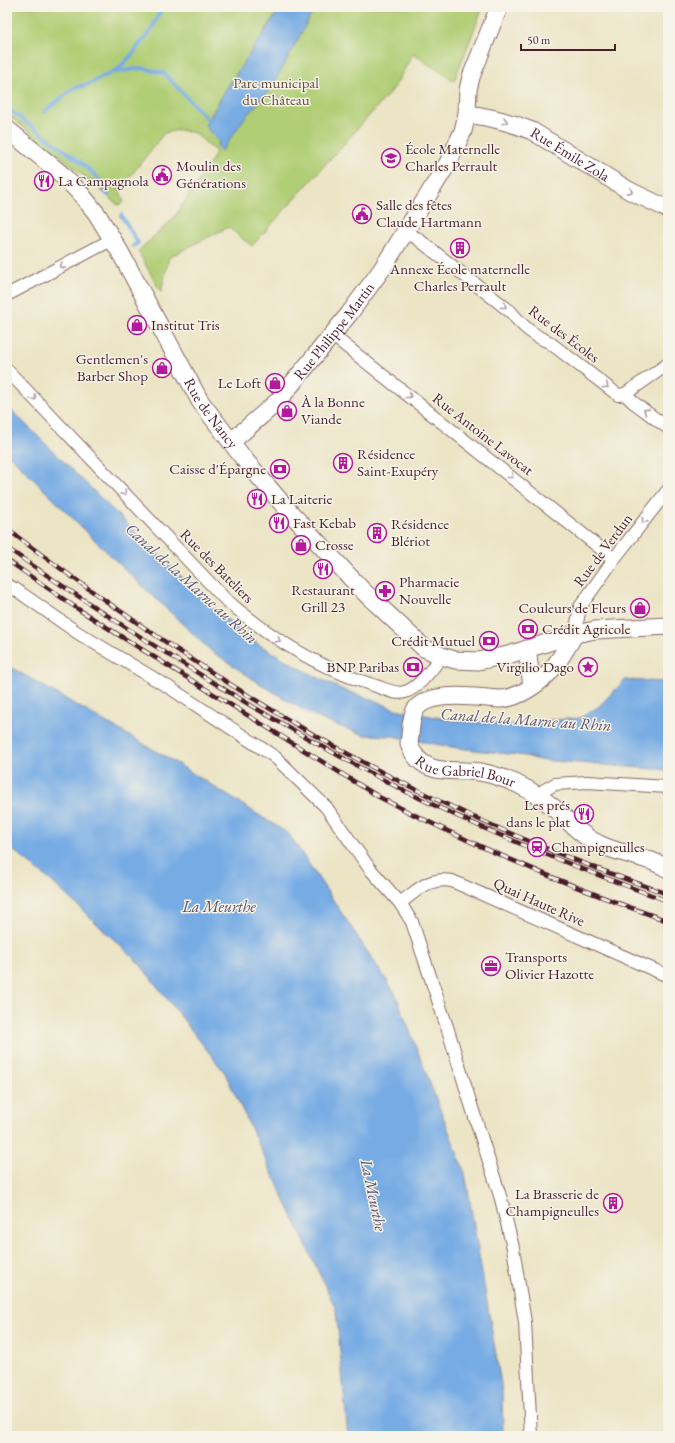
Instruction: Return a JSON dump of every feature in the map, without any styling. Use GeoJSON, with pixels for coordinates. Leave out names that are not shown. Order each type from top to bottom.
{"type":"FeatureCollection","features":[{"type":"Feature","properties":{"kind":"main road","name":"Rue Philippe Martin"},"geometry":{"type":"LineString","coordinates":[[231,442],[278,401],[332,335],[382,269],[454,152],[467,114],[468,90],[471,78],[499,7]]}},
{"type":"Feature","properties":{"kind":"main road","name":"Rue Émile Zola"},"geometry":{"type":"LineString","coordinates":[[467,114],[502,120],[532,131],[630,191],[668,209]]}},
{"type":"Feature","properties":{"kind":"main road","name":"Rue de Nancy"},"geometry":{"type":"LineString","coordinates":[[7,129],[36,152],[80,193],[97,214],[113,239],[196,395],[231,442],[286,508],[363,591],[424,648],[456,660],[478,661],[508,655],[575,634],[604,628],[668,626]]}},
{"type":"Feature","properties":{"kind":"main road","name":"Rue Gabriel Bour"},"geometry":{"type":"LineString","coordinates":[[575,634],[555,667],[520,695],[507,699],[439,696],[420,704],[416,710],[409,744],[412,751],[420,761],[430,768],[438,771],[467,771],[491,774],[520,785],[553,807],[581,832],[599,844],[656,863],[668,869]]}},
{"type":"Feature","properties":{"kind":"main road"},"geometry":{"type":"LineString","coordinates":[[527,649],[532,686]]}},
{"type":"Feature","properties":{"kind":"street","name":"Rue des Écoles"},"geometry":{"type":"LineString","coordinates":[[405,231],[418,239],[511,312],[519,322],[540,338],[550,342],[615,393],[620,395],[625,394],[633,402],[668,428]]}},
{"type":"Feature","properties":{"kind":"street"},"geometry":{"type":"LineString","coordinates":[[7,295],[113,239]]}},
{"type":"Feature","properties":{"kind":"street","name":"Rue Antoine Lavocat"},"geometry":{"type":"LineString","coordinates":[[332,335],[614,559]]}},
{"type":"Feature","properties":{"kind":"street"},"geometry":{"type":"LineString","coordinates":[[625,394],[668,364]]}},
{"type":"Feature","properties":{"kind":"street","name":"Rue des Bateliers"},"geometry":{"type":"LineString","coordinates":[[7,370],[225,599],[267,632],[310,659],[362,682],[397,693],[406,692],[418,684],[442,656]]}},
{"type":"Feature","properties":{"kind":"street","name":"Rue de Verdun"},"geometry":{"type":"LineString","coordinates":[[575,634],[580,607],[614,559],[668,490]]}},
{"type":"Feature","properties":{"kind":"street"},"geometry":{"type":"LineString","coordinates":[[7,586],[15,589],[78,633],[170,688],[275,757],[326,807],[370,869],[400,903],[412,922],[447,1027],[472,1112],[501,1199],[513,1248],[525,1322],[531,1436]]}},
{"type":"Feature","properties":{"kind":"street"},"geometry":{"type":"LineString","coordinates":[[536,795],[555,784],[587,782],[668,787]]}},
{"type":"Feature","properties":{"kind":"street","name":"Quai Haute Rive"},"geometry":{"type":"LineString","coordinates":[[400,903],[429,882],[439,880],[452,881],[668,976]]}},
{"type":"Feature","properties":{"kind":"green space","name":"Parc municipal du Château"},"geometry":{"type":"Polygon","coordinates":[[[7,7],[483,7],[454,81],[413,54],[394,88],[252,246],[228,227],[169,257],[161,292],[138,251],[173,219],[216,152],[196,134],[191,132],[178,130],[164,133],[122,189],[118,186],[124,202],[118,205],[57,153],[7,114],[7,7]]]}},
{"type":"Feature","properties":{"kind":"water"},"geometry":{"type":"Polygon","coordinates":[[[281,7],[313,7],[311,15],[271,89],[246,116],[222,151],[217,147],[219,142],[205,126],[226,89],[281,7]]]}},
{"type":"Feature","properties":{"kind":"water","name":"Canal de la Marne au Rhin"},"geometry":{"type":"Polygon","coordinates":[[[7,406],[213,608],[258,644],[305,671],[341,689],[395,709],[456,721],[534,726],[539,726],[540,721],[580,718],[598,707],[625,680],[668,682],[668,770],[539,760],[526,756],[457,748],[392,736],[365,735],[327,722],[301,709],[210,650],[114,559],[7,453],[7,406]]]}},
{"type":"Feature","properties":{"kind":"water","name":"La Meurthe"},"geometry":{"type":"Polygon","coordinates":[[[7,665],[173,761],[289,834],[395,993],[465,1173],[502,1390],[503,1436],[348,1436],[336,1309],[225,1073],[139,963],[51,881],[7,845],[7,665]]]}},
{"type":"Feature","properties":{"kind":"waterway"},"geometry":{"type":"LineString","coordinates":[[44,112],[74,88],[89,84],[118,69],[129,58],[152,29],[162,7]]}},
{"type":"Feature","properties":{"kind":"waterway"},"geometry":{"type":"LineString","coordinates":[[116,72],[141,68],[164,73],[208,120]]}},
{"type":"Feature","properties":{"kind":"waterway"},"geometry":{"type":"LineString","coordinates":[[7,108],[79,161],[96,176],[108,195]]}},
{"type":"Feature","properties":{"kind":"waterway"},"geometry":{"type":"LineString","coordinates":[[121,215],[138,243],[133,246]]}},
{"type":"Feature","properties":{"kind":"railway"},"geometry":{"type":"LineString","coordinates":[[7,529],[77,581],[186,656],[260,703],[341,750],[431,797],[525,840],[668,894]]}},
{"type":"Feature","properties":{"kind":"railway"},"geometry":{"type":"LineString","coordinates":[[7,548],[95,608],[245,702],[325,748],[407,792],[503,837],[568,864],[668,901]]}},
{"type":"Feature","properties":{"kind":"railway"},"geometry":{"type":"LineString","coordinates":[[7,560],[78,609],[379,797],[449,832],[521,864],[594,894],[668,921]]}},
{"type":"Feature","properties":{"kind":"place","name":"École Maternelle Charles Perrault"},"geometry":{"type":"Point","coordinates":[391,158]}},
{"type":"Feature","properties":{"kind":"place","name":"Moulin des Générations"},"geometry":{"type":"Point","coordinates":[162,175]}},
{"type":"Feature","properties":{"kind":"place","name":"La Campagnola"},"geometry":{"type":"Point","coordinates":[44,181]}},
{"type":"Feature","properties":{"kind":"place","name":"Salle des fêtes Claude Hartmann"},"geometry":{"type":"Point","coordinates":[362,214]}},
{"type":"Feature","properties":{"kind":"place","name":"Annexe École maternelle Charles Perrault"},"geometry":{"type":"Point","coordinates":[460,248]}},
{"type":"Feature","properties":{"kind":"place","name":"Institut Tris"},"geometry":{"type":"Point","coordinates":[137,325]}},
{"type":"Feature","properties":{"kind":"place","name":"Gentlemen's Barber Shop"},"geometry":{"type":"Point","coordinates":[162,368]}},
{"type":"Feature","properties":{"kind":"place","name":"Le Loft"},"geometry":{"type":"Point","coordinates":[275,383]}},
{"type":"Feature","properties":{"kind":"place","name":"À la Bonne Viande"},"geometry":{"type":"Point","coordinates":[287,411]}},
{"type":"Feature","properties":{"kind":"place","name":"Résidence Saint-Exupéry"},"geometry":{"type":"Point","coordinates":[343,463]}},
{"type":"Feature","properties":{"kind":"place","name":"Caisse d'Épargne"},"geometry":{"type":"Point","coordinates":[280,469]}},
{"type":"Feature","properties":{"kind":"place","name":"La Laiterie"},"geometry":{"type":"Point","coordinates":[257,499]}},
{"type":"Feature","properties":{"kind":"place","name":"Fast Kebab"},"geometry":{"type":"Point","coordinates":[279,523]}},
{"type":"Feature","properties":{"kind":"place","name":"Résidence Blériot"},"geometry":{"type":"Point","coordinates":[377,533]}},
{"type":"Feature","properties":{"kind":"place","name":"Crosse"},"geometry":{"type":"Point","coordinates":[301,545]}},
{"type":"Feature","properties":{"kind":"place","name":"Restaurant Grill 23"},"geometry":{"type":"Point","coordinates":[323,569]}},
{"type":"Feature","properties":{"kind":"place","name":"Pharmacie Nouvelle"},"geometry":{"type":"Point","coordinates":[385,591]}},
{"type":"Feature","properties":{"kind":"place","name":"Couleurs de Fleurs"},"geometry":{"type":"Point","coordinates":[640,608]}},
{"type":"Feature","properties":{"kind":"place","name":"Crédit Agricole"},"geometry":{"type":"Point","coordinates":[528,629]}},
{"type":"Feature","properties":{"kind":"place","name":"Crédit Mutuel"},"geometry":{"type":"Point","coordinates":[489,641]}},
{"type":"Feature","properties":{"kind":"place","name":"BNP Paribas"},"geometry":{"type":"Point","coordinates":[413,667]}},
{"type":"Feature","properties":{"kind":"place","name":"Virgilio Dago"},"geometry":{"type":"Point","coordinates":[588,667]}},
{"type":"Feature","properties":{"kind":"place","name":"Les prés dans le plat"},"geometry":{"type":"Point","coordinates":[584,814]}},
{"type":"Feature","properties":{"kind":"place","name":"Champigneulles"},"geometry":{"type":"Point","coordinates":[537,847]}},
{"type":"Feature","properties":{"kind":"place","name":"Transports Olivier Hazotte"},"geometry":{"type":"Point","coordinates":[491,966]}},
{"type":"Feature","properties":{"kind":"place","name":"La Brasserie de Champigneulles"},"geometry":{"type":"Point","coordinates":[613,1203]}}]}
